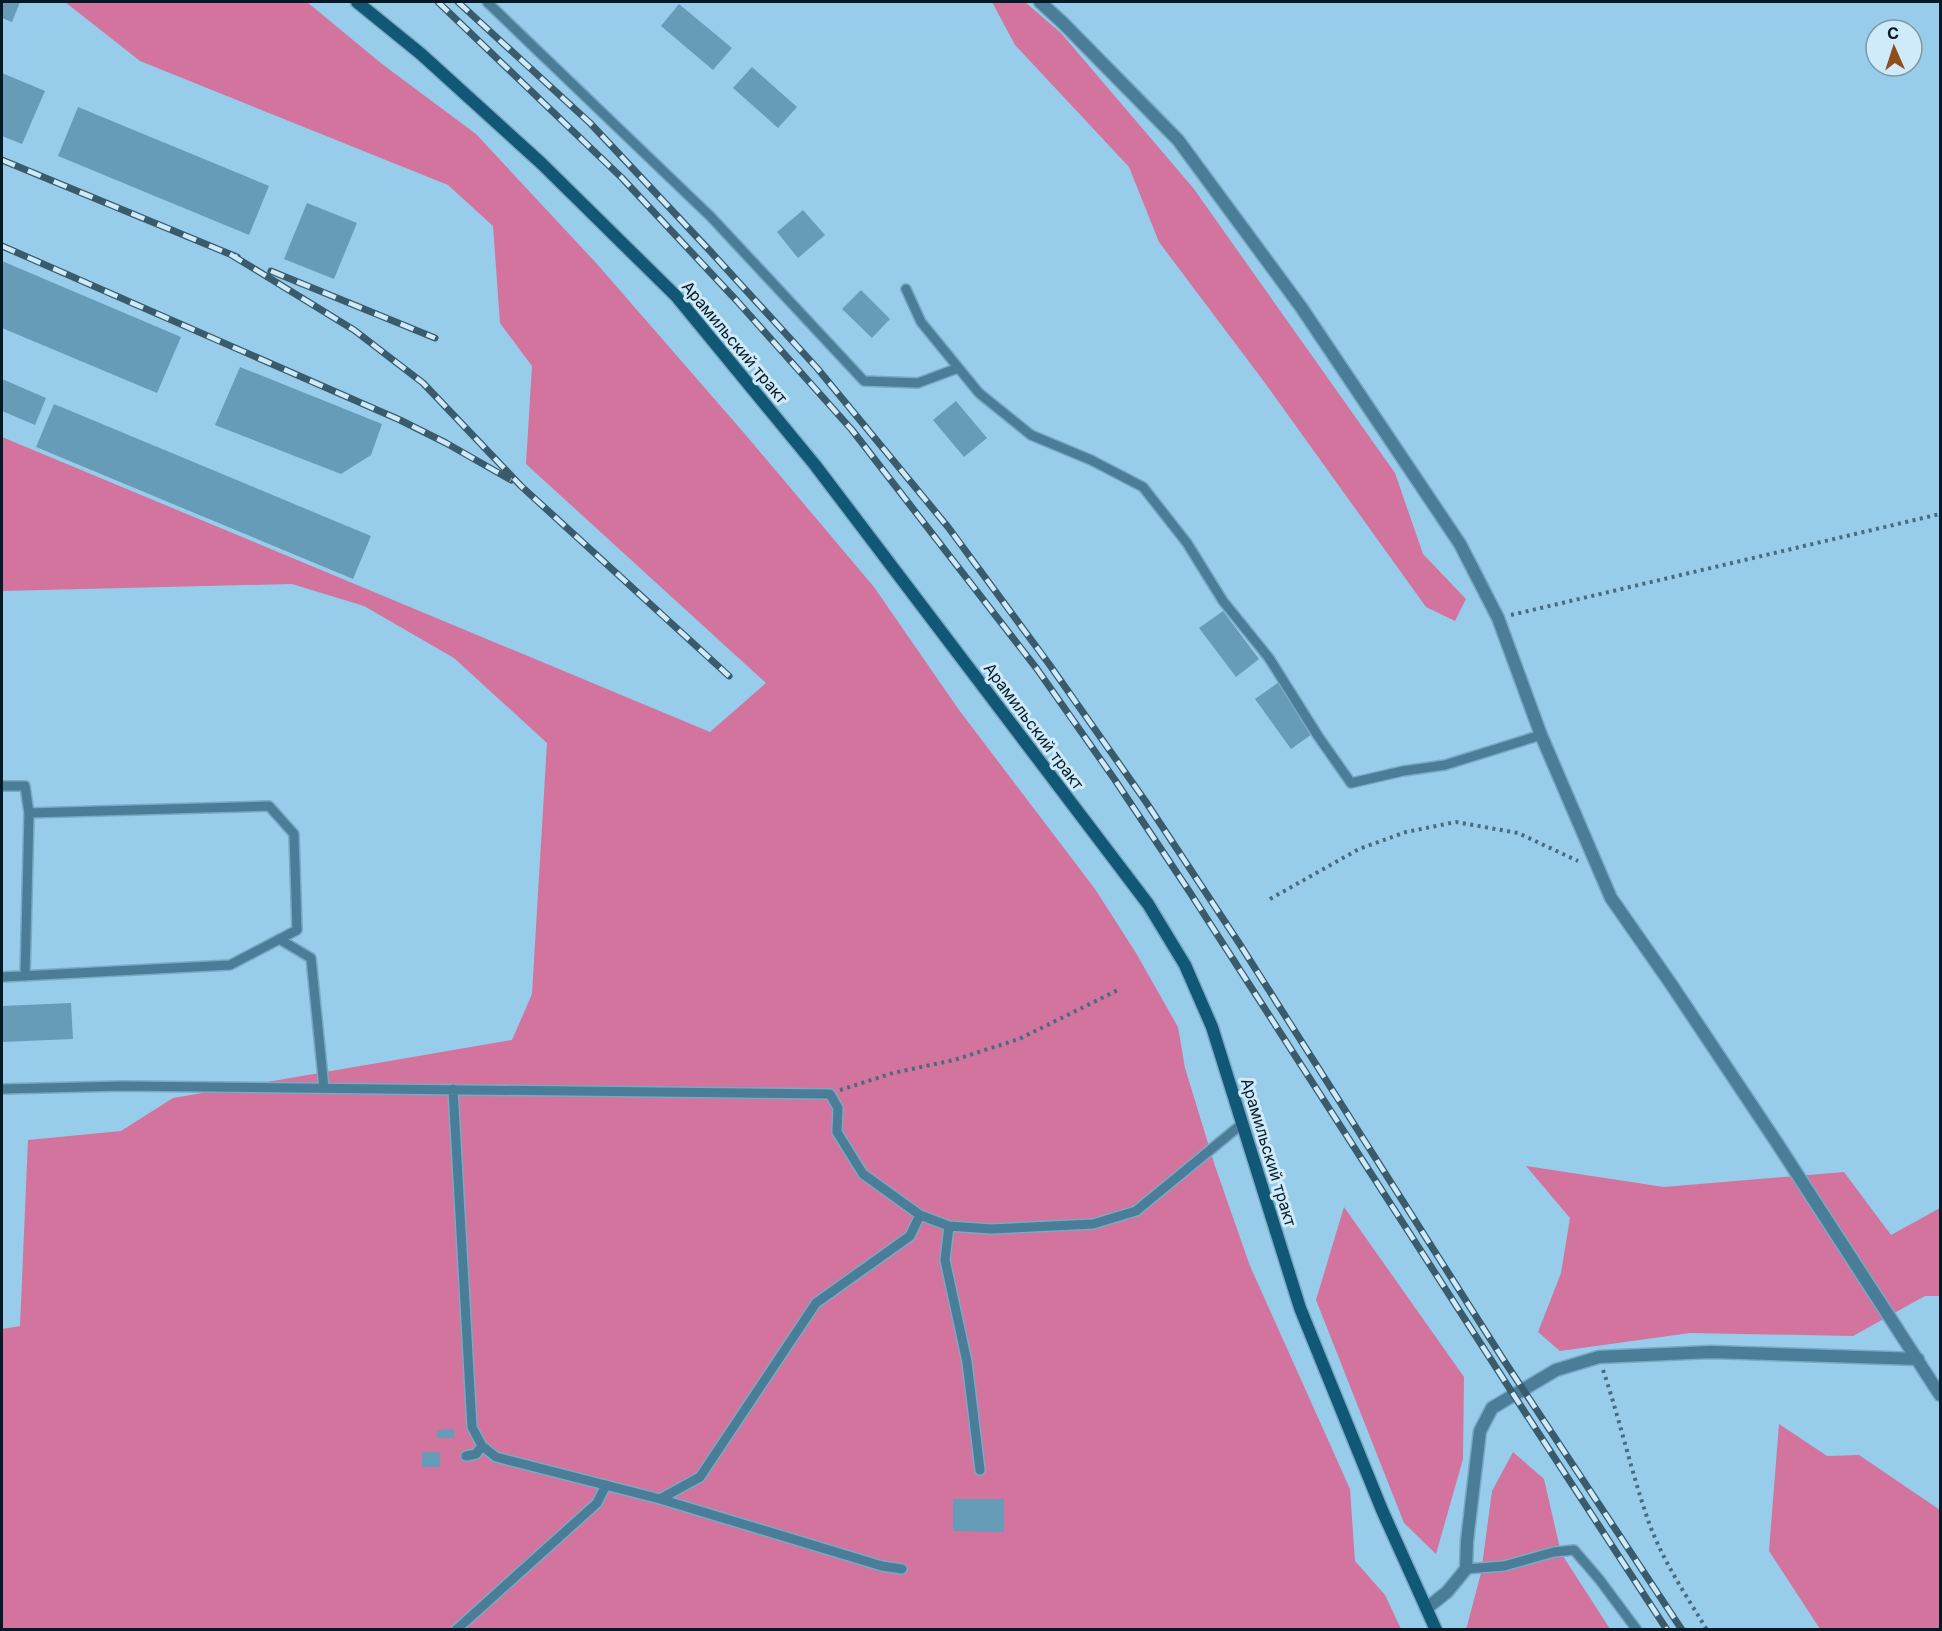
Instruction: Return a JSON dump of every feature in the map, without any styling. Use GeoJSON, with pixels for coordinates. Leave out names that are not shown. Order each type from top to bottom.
{"type":"FeatureCollection","features":[{"type":"Feature","properties":{"kind":"main road","name":"Арамильский тракт"},"geometry":{"type":"LineString","coordinates":[[357,2],[422,54],[541,163],[675,296],[815,465],[1148,904],[1185,965],[1208,1017],[1300,1308],[1367,1473],[1436,1629]]}},
{"type":"Feature","properties":{"kind":"street"},"geometry":{"type":"LineString","coordinates":[[1040,2],[1064,23],[1178,140],[1301,307],[1453,534],[1498,618],[1541,735],[1611,898],[1724,1063],[1941,1395]]}},
{"type":"Feature","properties":{"kind":"street"},"geometry":{"type":"LineString","coordinates":[[1427,1608],[1447,1592],[1466,1569],[1467,1541],[1480,1431],[1492,1408],[1556,1370],[1599,1357],[1712,1352],[1918,1359]]}},
{"type":"Feature","properties":{"kind":"lane"},"geometry":{"type":"LineString","coordinates":[[487,2],[711,217],[864,381],[918,383],[958,368]]}},
{"type":"Feature","properties":{"kind":"lane"},"geometry":{"type":"LineString","coordinates":[[906,289],[921,322],[979,393],[1031,435],[1091,460],[1143,488],[1187,543],[1223,601],[1269,658],[1318,736],[1351,783],[1403,771],[1445,765],[1541,735]]}},
{"type":"Feature","properties":{"kind":"lane"},"geometry":{"type":"LineString","coordinates":[[2,786],[25,786],[29,813],[25,976]]}},
{"type":"Feature","properties":{"kind":"lane"},"geometry":{"type":"LineString","coordinates":[[2,977],[230,964],[297,930],[294,834],[268,806],[29,813]]}},
{"type":"Feature","properties":{"kind":"lane"},"geometry":{"type":"LineString","coordinates":[[279,939],[311,958],[324,1088]]}},
{"type":"Feature","properties":{"kind":"lane"},"geometry":{"type":"LineString","coordinates":[[2,1089],[123,1086],[830,1094],[838,1108],[837,1132],[863,1174],[920,1215],[949,1226],[991,1229],[1093,1224],[1136,1211],[1243,1123]]}},
{"type":"Feature","properties":{"kind":"lane"},"geometry":{"type":"LineString","coordinates":[[453,1089],[472,1427],[482,1446],[496,1457],[660,1499],[882,1566],[902,1569]]}},
{"type":"Feature","properties":{"kind":"lane"},"geometry":{"type":"LineString","coordinates":[[660,1499],[700,1477],[816,1303],[910,1236],[920,1215]]}},
{"type":"Feature","properties":{"kind":"lane"},"geometry":{"type":"LineString","coordinates":[[949,1226],[945,1260],[967,1362],[980,1470]]}},
{"type":"Feature","properties":{"kind":"lane"},"geometry":{"type":"LineString","coordinates":[[466,1456],[476,1454],[482,1446]]}},
{"type":"Feature","properties":{"kind":"lane"},"geometry":{"type":"LineString","coordinates":[[456,1629],[597,1503],[606,1485]]}},
{"type":"Feature","properties":{"kind":"lane"},"geometry":{"type":"LineString","coordinates":[[1466,1569],[1504,1566],[1554,1552],[1574,1550],[1637,1629]]}},
{"type":"Feature","properties":{"kind":"path"},"geometry":{"type":"LineString","coordinates":[[1498,618],[1941,514]]}},
{"type":"Feature","properties":{"kind":"path"},"geometry":{"type":"LineString","coordinates":[[1270,899],[1359,849],[1406,832],[1456,822],[1518,833],[1577,859],[1584,867]]}},
{"type":"Feature","properties":{"kind":"path"},"geometry":{"type":"LineString","coordinates":[[830,1094],[893,1073],[954,1060],[1018,1039],[1118,990]]}},
{"type":"Feature","properties":{"kind":"path"},"geometry":{"type":"LineString","coordinates":[[1599,1357],[1649,1522],[1672,1573],[1707,1629]]}},
{"type":"Feature","properties":{"kind":"shaded area"},"geometry":{"type":"Polygon","coordinates":[[[65,2],[307,2],[382,64],[476,134],[597,264],[874,587],[959,710],[1095,889],[1136,953],[1178,1027],[1185,1068],[1215,1166],[1250,1266],[1350,1489],[1355,1561],[1385,1595],[1401,1629],[2,1629],[2,1329],[20,1326],[28,1140],[121,1131],[173,1098],[512,1040],[532,994],[547,743],[454,658],[364,606],[292,584],[2,591],[2,437],[710,732],[766,683],[526,464],[532,366],[500,323],[493,226],[448,185],[140,61],[65,2]]]}},
{"type":"Feature","properties":{"kind":"shaded area"},"geometry":{"type":"Polygon","coordinates":[[[992,2],[1025,2],[1061,33],[1194,189],[1395,473],[1423,554],[1466,599],[1455,621],[1426,607],[1265,383],[1159,242],[1129,167],[1015,45],[992,2]]]}},
{"type":"Feature","properties":{"kind":"shaded area"},"geometry":{"type":"Polygon","coordinates":[[[1526,1166],[1664,1187],[1844,1172],[1891,1235],[1940,1208],[1940,1296],[1925,1296],[1853,1336],[1690,1333],[1560,1351],[1538,1332],[1561,1273],[1570,1218],[1526,1166]]]}},
{"type":"Feature","properties":{"kind":"shaded area"},"geometry":{"type":"Polygon","coordinates":[[[1344,1207],[1464,1377],[1463,1459],[1436,1554],[1404,1523],[1316,1300],[1344,1207]]]}},
{"type":"Feature","properties":{"kind":"shaded area"},"geometry":{"type":"Polygon","coordinates":[[[1779,1424],[1827,1456],[1859,1455],[1940,1510],[1940,1629],[1820,1629],[1769,1551],[1779,1424]]]}},
{"type":"Feature","properties":{"kind":"shaded area"},"geometry":{"type":"Polygon","coordinates":[[[1513,1452],[1544,1479],[1561,1553],[1610,1629],[1466,1630],[1481,1573],[1492,1491],[1513,1452]]]}},
{"type":"Feature","properties":{"kind":"building"},"geometry":{"type":"Polygon","coordinates":[[[2,2],[20,2],[12,22],[2,18],[2,2]]]}},
{"type":"Feature","properties":{"kind":"building"},"geometry":{"type":"Polygon","coordinates":[[[679,4],[732,48],[713,70],[661,26],[679,4]]]}},
{"type":"Feature","properties":{"kind":"building"},"geometry":{"type":"Polygon","coordinates":[[[752,67],[797,107],[778,128],[733,88],[752,67]]]}},
{"type":"Feature","properties":{"kind":"building"},"geometry":{"type":"Polygon","coordinates":[[[2,73],[45,91],[22,144],[2,136],[2,73]]]}},
{"type":"Feature","properties":{"kind":"building"},"geometry":{"type":"Polygon","coordinates":[[[78,107],[269,186],[249,235],[58,156],[78,107]]]}},
{"type":"Feature","properties":{"kind":"building"},"geometry":{"type":"Polygon","coordinates":[[[307,203],[357,223],[334,279],[284,259],[307,203]]]}},
{"type":"Feature","properties":{"kind":"building"},"geometry":{"type":"Polygon","coordinates":[[[803,210],[825,235],[798,258],[777,232],[803,210]]]}},
{"type":"Feature","properties":{"kind":"building"},"geometry":{"type":"Polygon","coordinates":[[[2,261],[181,337],[157,393],[2,328],[2,261]]]}},
{"type":"Feature","properties":{"kind":"building"},"geometry":{"type":"Polygon","coordinates":[[[861,290],[890,319],[872,338],[842,309],[861,290]]]}},
{"type":"Feature","properties":{"kind":"building"},"geometry":{"type":"Polygon","coordinates":[[[240,367],[382,424],[371,455],[341,474],[215,425],[240,367]]]}},
{"type":"Feature","properties":{"kind":"building"},"geometry":{"type":"Polygon","coordinates":[[[2,379],[46,398],[35,425],[2,411],[2,379]]]}},
{"type":"Feature","properties":{"kind":"building"},"geometry":{"type":"Polygon","coordinates":[[[956,401],[987,438],[964,457],[933,420],[956,401]]]}},
{"type":"Feature","properties":{"kind":"building"},"geometry":{"type":"Polygon","coordinates":[[[54,404],[371,536],[353,579],[36,447],[54,404]]]}},
{"type":"Feature","properties":{"kind":"building"},"geometry":{"type":"Polygon","coordinates":[[[1223,611],[1259,659],[1236,677],[1199,628],[1223,611]]]}},
{"type":"Feature","properties":{"kind":"building"},"geometry":{"type":"Polygon","coordinates":[[[1279,682],[1315,732],[1291,749],[1255,699],[1279,682]]]}},
{"type":"Feature","properties":{"kind":"building"},"geometry":{"type":"Polygon","coordinates":[[[71,1003],[73,1039],[2,1042],[2,1006],[71,1003]]]}},
{"type":"Feature","properties":{"kind":"building"},"geometry":{"type":"Polygon","coordinates":[[[454,1429],[454,1438],[437,1438],[437,1430],[454,1429]]]}},
{"type":"Feature","properties":{"kind":"building"},"geometry":{"type":"Polygon","coordinates":[[[422,1452],[440,1452],[440,1467],[422,1467],[422,1452]]]}},
{"type":"Feature","properties":{"kind":"building"},"geometry":{"type":"Polygon","coordinates":[[[953,1499],[1004,1499],[1004,1532],[953,1531],[953,1499]]]}},
{"type":"Feature","properties":{"kind":"railway"},"geometry":{"type":"LineString","coordinates":[[438,2],[622,178],[737,301],[852,430],[1037,669],[1189,891],[1667,1630]]}},
{"type":"Feature","properties":{"kind":"railway"},"geometry":{"type":"LineString","coordinates":[[458,2],[590,123],[711,252],[817,368],[948,527],[1049,664],[1146,802],[1239,943],[1503,1359],[1682,1630]]}},
{"type":"Feature","properties":{"kind":"railway"},"geometry":{"type":"LineString","coordinates":[[2,160],[237,257]]}},
{"type":"Feature","properties":{"kind":"railway"},"geometry":{"type":"LineString","coordinates":[[2,246],[400,420],[511,480]]}},
{"type":"Feature","properties":{"kind":"railway"},"geometry":{"type":"LineString","coordinates":[[230,254],[354,330],[423,383],[521,486],[729,676]]}},
{"type":"Feature","properties":{"kind":"railway"},"geometry":{"type":"LineString","coordinates":[[271,271],[435,338]]}}]}
